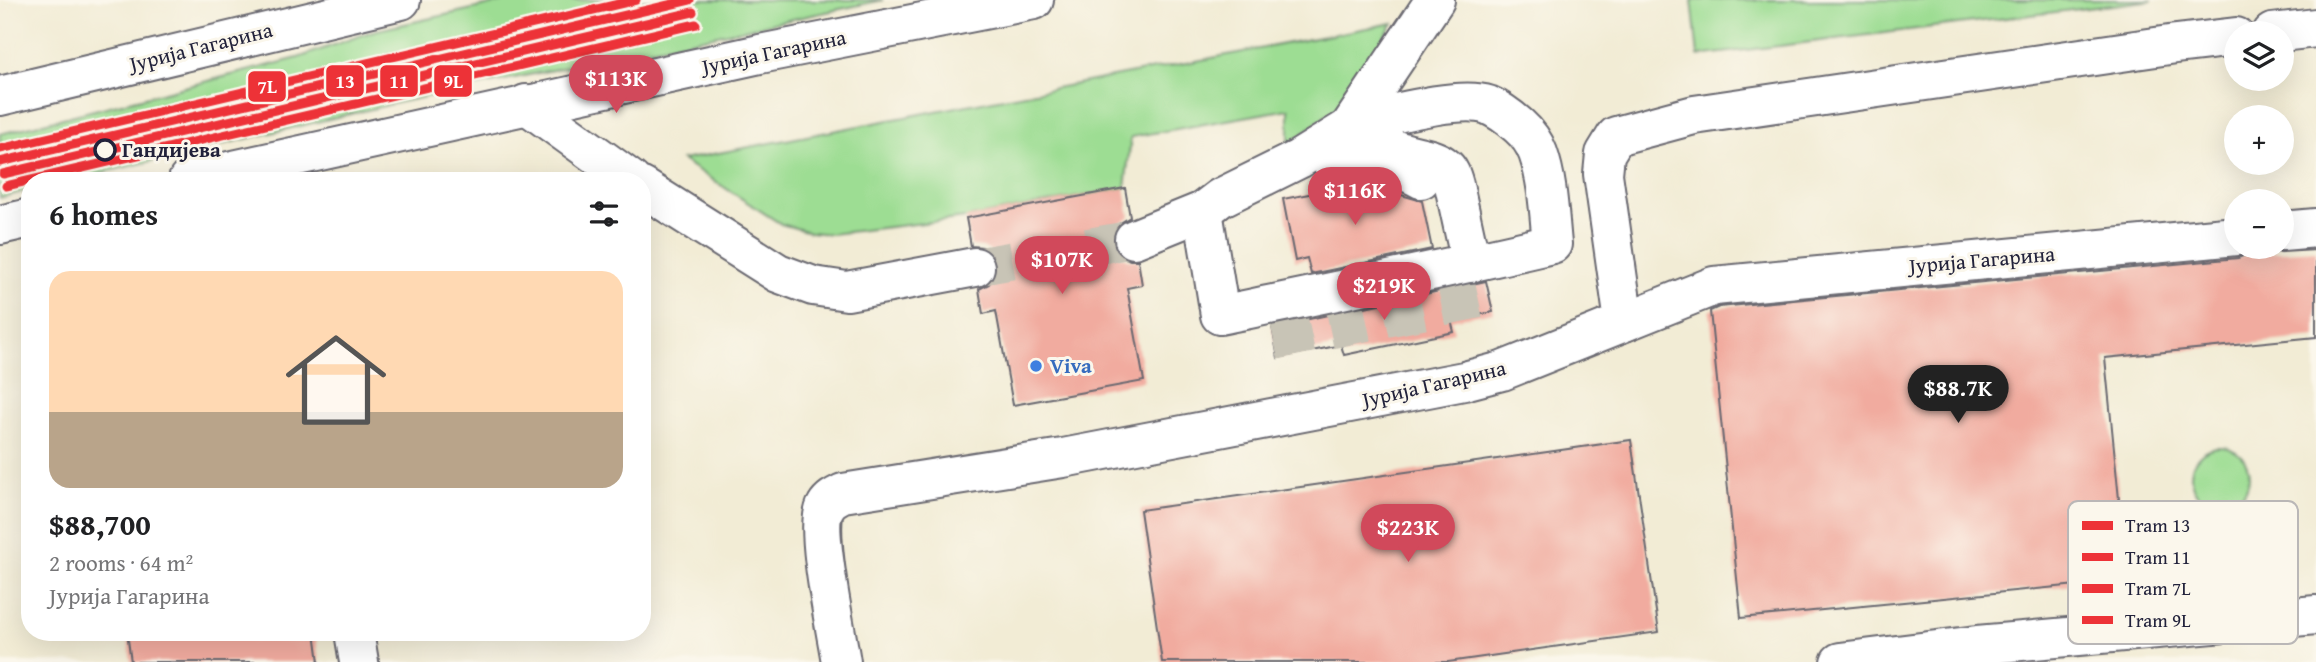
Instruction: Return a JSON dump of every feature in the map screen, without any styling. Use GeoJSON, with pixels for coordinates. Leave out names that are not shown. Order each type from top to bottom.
{"type":"FeatureCollection","features":[{"type":"Feature","properties":{"kind":"main road","name":"Јурија Гагарина"},"geometry":{"type":"LineString","coordinates":[[0,96],[401,0]]}},
{"type":"Feature","properties":{"kind":"main road","name":"Јурија Гагарина"},"geometry":{"type":"LineString","coordinates":[[224,172],[760,54],[1034,0]]}},
{"type":"Feature","properties":{"kind":"main road"},"geometry":{"type":"LineString","coordinates":[[1134,239],[1203,211],[1220,198],[1317,148],[1354,123],[1434,0]]}},
{"type":"Feature","properties":{"kind":"main road"},"geometry":{"type":"LineString","coordinates":[[2294,30],[2316,28]]}},
{"type":"Feature","properties":{"kind":"main road"},"geometry":{"type":"LineString","coordinates":[[1624,322],[1603,174],[1605,154],[1616,136],[1694,115],[2224,38]]}},
{"type":"Feature","properties":{"kind":"main road"},"geometry":{"type":"LineString","coordinates":[[1203,211],[1220,315],[1552,244],[1542,167],[1528,134],[1510,117],[1487,105],[1465,102],[1354,123]]}},
{"type":"Feature","properties":{"kind":"main road"},"geometry":{"type":"LineString","coordinates":[[526,104],[620,172]]}},
{"type":"Feature","properties":{"kind":"main road"},"geometry":{"type":"LineString","coordinates":[[1354,123],[1368,138],[1382,145],[1444,165],[1450,173],[1471,263]]}},
{"type":"Feature","properties":{"kind":"main road"},"geometry":{"type":"LineString","coordinates":[[1317,148],[1329,159],[1339,163],[1366,169],[1407,172],[1426,183],[1435,199],[1444,238],[1441,259],[1435,271]]}},
{"type":"Feature","properties":{"kind":"main road"},"geometry":{"type":"LineString","coordinates":[[651,193],[778,273],[813,286],[847,291],[975,267]]}},
{"type":"Feature","properties":{"kind":"main road"},"geometry":{"type":"LineString","coordinates":[[0,225],[21,220]]}},
{"type":"Feature","properties":{"kind":"main road"},"geometry":{"type":"LineString","coordinates":[[2294,230],[2316,228]]}},
{"type":"Feature","properties":{"kind":"main road","name":"Јурија Гагарина"},"geometry":{"type":"LineString","coordinates":[[841,662],[822,520],[826,505],[833,498],[844,494],[1063,457],[1464,381],[1502,371],[1714,286],[2224,237]]}},
{"type":"Feature","properties":{"kind":"main road"},"geometry":{"type":"LineString","coordinates":[[2298,617],[2316,615]]}},
{"type":"Feature","properties":{"kind":"main road"},"geometry":{"type":"LineString","coordinates":[[356,641],[359,662]]}},
{"type":"Feature","properties":{"kind":"main road"},"geometry":{"type":"LineString","coordinates":[[1840,662],[1978,654],[2068,644]]}},
{"type":"Feature","properties":{"kind":"green space"},"geometry":{"type":"Polygon","coordinates":[[[513,0],[883,0],[401,102],[106,172],[21,172],[21,192],[0,198],[0,134],[298,58],[373,31],[513,0]]]}},
{"type":"Feature","properties":{"kind":"green space"},"geometry":{"type":"Polygon","coordinates":[[[1692,0],[2153,0],[1698,56],[1692,0]]]}},
{"type":"Feature","properties":{"kind":"green space"},"geometry":{"type":"Polygon","coordinates":[[[1393,23],[1340,105],[1289,144],[1289,109],[1131,137],[1125,188],[966,218],[831,234],[810,232],[781,224],[682,160],[1393,23]]]}},
{"type":"Feature","properties":{"kind":"green space"},"geometry":{"type":"Polygon","coordinates":[[[2220,447],[2236,452],[2244,460],[2248,470],[2248,482],[2244,492],[2234,501],[2204,500],[2196,492],[2191,476],[2196,460],[2204,452],[2220,447]]]}},
{"type":"Feature","properties":{"kind":"building"},"geometry":{"type":"Polygon","coordinates":[[[1345,187],[1391,192],[1422,201],[1432,249],[1311,274],[1307,258],[1295,261],[1283,199],[1345,187]]]}},
{"type":"Feature","properties":{"kind":"building"},"geometry":{"type":"Polygon","coordinates":[[[1125,188],[1130,217],[1117,225],[1112,237],[1114,248],[1120,256],[1138,260],[1142,285],[1127,288],[1144,381],[1013,405],[996,311],[983,314],[979,289],[989,284],[995,275],[996,262],[991,252],[983,247],[971,246],[966,218],[1125,188]]]}},
{"type":"Feature","properties":{"kind":"building"},"geometry":{"type":"Polygon","coordinates":[[[2316,250],[2316,337],[2105,358],[2119,501],[2068,501],[2068,586],[1741,618],[1710,311],[1719,307],[2227,259],[2294,259],[2294,251],[2316,250]]]}},
{"type":"Feature","properties":{"kind":"building"},"geometry":{"type":"Polygon","coordinates":[[[1486,281],[1493,312],[1451,320],[1454,332],[1344,355],[1341,345],[1278,358],[1272,327],[1486,281]]]}},
{"type":"Feature","properties":{"kind":"building"},"geometry":{"type":"Polygon","coordinates":[[[1631,440],[1659,632],[1448,662],[1162,662],[1140,510],[1631,440]]]}},
{"type":"Feature","properties":{"kind":"building"},"geometry":{"type":"Polygon","coordinates":[[[128,641],[316,641],[319,662],[131,662],[128,641]]]}},
{"type":"Feature","properties":{"kind":"tunnel"},"geometry":{"type":"LineString","coordinates":[[975,267],[1134,239]]}},
{"type":"Feature","properties":{"kind":"tunnel"},"geometry":{"type":"LineString","coordinates":[[1274,341],[1489,297]]}},
{"type":"Feature","properties":{"kind":"tram line","name":"7L"},"geometry":{"type":"LineString","coordinates":[[0,149],[636,0]]}},
{"type":"Feature","properties":{"kind":"tram line","name":"13"},"geometry":{"type":"LineString","coordinates":[[0,162],[690,0]]}},
{"type":"Feature","properties":{"kind":"tram line","name":"11"},"geometry":{"type":"LineString","coordinates":[[3,174],[693,12]]}},
{"type":"Feature","properties":{"kind":"tram line","name":"9L"},"geometry":{"type":"LineString","coordinates":[[66,172],[696,24]]}},
{"type":"Feature","properties":{"kind":"tram line","name":"9L"},"geometry":{"type":"LineString","coordinates":[[6,186],[21,182]]}},
{"type":"Feature","properties":{"kind":"place","name":"Гандијева"},"geometry":{"type":"Point","coordinates":[105,150]}},
{"type":"Feature","properties":{"kind":"place","name":"Viva"},"geometry":{"type":"Point","coordinates":[1036,366]}}]}
